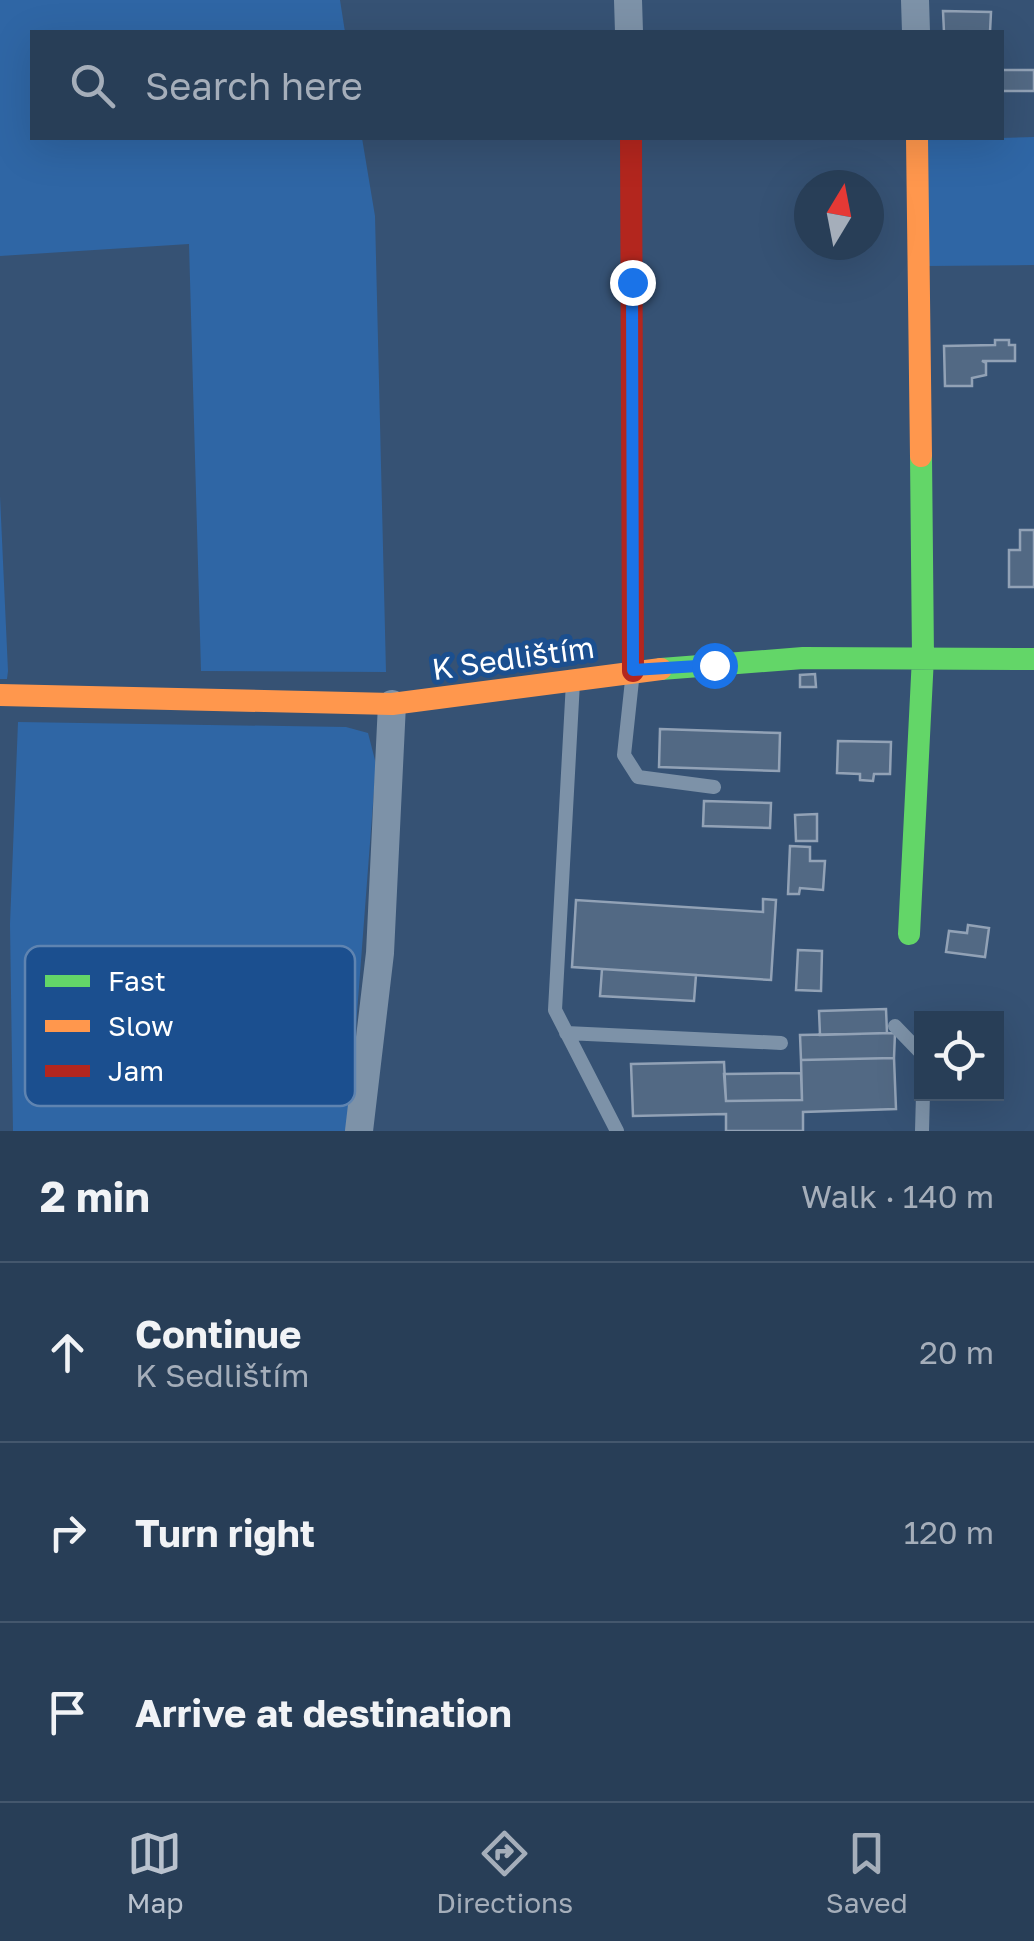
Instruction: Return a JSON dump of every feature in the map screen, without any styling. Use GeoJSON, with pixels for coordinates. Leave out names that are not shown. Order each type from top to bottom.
{"type":"FeatureCollection","features":[{"type":"Feature","properties":{"kind":"street"},"geometry":{"type":"LineString","coordinates":[[628,0],[629,30]]}},
{"type":"Feature","properties":{"kind":"street"},"geometry":{"type":"LineString","coordinates":[[915,0],[916,30]]}},
{"type":"Feature","properties":{"kind":"street"},"geometry":{"type":"LineString","coordinates":[[630,140],[633,670]]}},
{"type":"Feature","properties":{"kind":"street"},"geometry":{"type":"LineString","coordinates":[[909,934],[924,657],[917,140]]}},
{"type":"Feature","properties":{"kind":"street","name":"K Sedlištím"},"geometry":{"type":"LineString","coordinates":[[0,695],[392,704],[633,670],[803,658],[1034,659]]}},
{"type":"Feature","properties":{"kind":"street"},"geometry":{"type":"LineString","coordinates":[[359,1131],[380,953],[392,704]]}},
{"type":"Feature","properties":{"kind":"lane"},"geometry":{"type":"LineString","coordinates":[[633,670],[624,755],[638,777],[714,788]]}},
{"type":"Feature","properties":{"kind":"lane"},"geometry":{"type":"LineString","coordinates":[[573,680],[555,1010],[617,1131]]}},
{"type":"Feature","properties":{"kind":"lane"},"geometry":{"type":"LineString","coordinates":[[895,1026],[914,1046]]}},
{"type":"Feature","properties":{"kind":"lane"},"geometry":{"type":"LineString","coordinates":[[566,1033],[781,1043]]}},
{"type":"Feature","properties":{"kind":"lane"},"geometry":{"type":"LineString","coordinates":[[922,1131],[923,1101]]}},
{"type":"Feature","properties":{"kind":"shaded area"},"geometry":{"type":"Polygon","coordinates":[[[0,0],[340,0],[345,30],[30,30],[30,140],[362,140],[375,216],[386,672],[201,671],[189,244],[0,256],[0,0]]]}},
{"type":"Feature","properties":{"kind":"shaded area"},"geometry":{"type":"Polygon","coordinates":[[[1034,137],[1034,265],[926,266],[926,140],[1034,137]]]}},
{"type":"Feature","properties":{"kind":"shaded area"},"geometry":{"type":"Polygon","coordinates":[[[0,496],[8,671],[7,679],[0,679],[0,496]]]}},
{"type":"Feature","properties":{"kind":"shaded area"},"geometry":{"type":"Polygon","coordinates":[[[18,722],[346,727],[368,733],[376,764],[355,1039],[355,946],[25,946],[25,1106],[350,1106],[348,1131],[13,1131],[10,924],[18,722]]]}},
{"type":"Feature","properties":{"kind":"building"},"geometry":{"type":"Polygon","coordinates":[[[943,11],[991,12],[990,30],[944,30],[943,11]]]}},
{"type":"Feature","properties":{"kind":"building"},"geometry":{"type":"Polygon","coordinates":[[[1004,70],[1034,70],[1034,91],[1004,91],[1004,70]]]}},
{"type":"Feature","properties":{"kind":"building"},"geometry":{"type":"Polygon","coordinates":[[[995,340],[1009,340],[1009,345],[1015,345],[1015,361],[982,361],[986,363],[986,375],[972,378],[972,386],[945,386],[944,346],[995,345],[995,340]]]}},
{"type":"Feature","properties":{"kind":"building"},"geometry":{"type":"Polygon","coordinates":[[[1020,530],[1034,530],[1034,587],[1009,587],[1009,550],[1020,550],[1020,530]]]}},
{"type":"Feature","properties":{"kind":"building"},"geometry":{"type":"Polygon","coordinates":[[[815,674],[816,687],[800,687],[800,675],[815,674]]]}},
{"type":"Feature","properties":{"kind":"building"},"geometry":{"type":"Polygon","coordinates":[[[660,729],[780,733],[779,771],[659,767],[660,729]]]}},
{"type":"Feature","properties":{"kind":"building"},"geometry":{"type":"Polygon","coordinates":[[[838,741],[891,742],[890,774],[874,774],[873,781],[860,780],[860,774],[837,773],[838,741]]]}},
{"type":"Feature","properties":{"kind":"building"},"geometry":{"type":"Polygon","coordinates":[[[704,801],[771,803],[770,828],[703,826],[704,801]]]}},
{"type":"Feature","properties":{"kind":"building"},"geometry":{"type":"Polygon","coordinates":[[[817,814],[817,841],[796,841],[795,815],[817,814]]]}},
{"type":"Feature","properties":{"kind":"building"},"geometry":{"type":"Polygon","coordinates":[[[790,846],[810,847],[810,861],[825,861],[823,890],[800,888],[799,894],[788,894],[790,846]]]}},
{"type":"Feature","properties":{"kind":"building"},"geometry":{"type":"Polygon","coordinates":[[[763,899],[776,900],[771,980],[572,967],[576,900],[763,912],[763,899]]]}},
{"type":"Feature","properties":{"kind":"building"},"geometry":{"type":"Polygon","coordinates":[[[968,925],[989,928],[985,957],[946,952],[949,931],[967,933],[968,925]]]}},
{"type":"Feature","properties":{"kind":"building"},"geometry":{"type":"Polygon","coordinates":[[[798,950],[822,951],[821,991],[796,990],[798,950]]]}},
{"type":"Feature","properties":{"kind":"building"},"geometry":{"type":"Polygon","coordinates":[[[602,969],[696,975],[694,1001],[600,996],[602,969]]]}},
{"type":"Feature","properties":{"kind":"building"},"geometry":{"type":"Polygon","coordinates":[[[886,1009],[887,1033],[820,1035],[819,1011],[886,1009]]]}},
{"type":"Feature","properties":{"kind":"building"},"geometry":{"type":"Polygon","coordinates":[[[895,1033],[894,1058],[801,1060],[800,1035],[895,1033]]]}},
{"type":"Feature","properties":{"kind":"building"},"geometry":{"type":"Polygon","coordinates":[[[894,1058],[896,1109],[803,1112],[803,1131],[726,1131],[726,1114],[633,1116],[631,1064],[724,1062],[726,1101],[802,1100],[801,1060],[894,1058]]]}},
{"type":"Feature","properties":{"kind":"building"},"geometry":{"type":"Polygon","coordinates":[[[801,1073],[802,1100],[726,1101],[724,1074],[801,1073]]]}},
{"type":"Feature","properties":{"kind":"traffic: fast"},"geometry":{"type":"LineString","coordinates":[[909,934],[923,657],[921,456]]}},
{"type":"Feature","properties":{"kind":"traffic: fast"},"geometry":{"type":"LineString","coordinates":[[661,669],[803,658],[1034,659]]}},
{"type":"Feature","properties":{"kind":"traffic: slow"},"geometry":{"type":"LineString","coordinates":[[917,140],[921,456]]}},
{"type":"Feature","properties":{"kind":"traffic: slow"},"geometry":{"type":"LineString","coordinates":[[0,695],[392,704],[661,669]]}},
{"type":"Feature","properties":{"kind":"traffic: jam"},"geometry":{"type":"LineString","coordinates":[[631,140],[633,671]]}},
{"type":"Feature","properties":{"kind":"route"},"geometry":{"type":"LineString","coordinates":[[632,282],[633,670],[714,665]]}}]}
